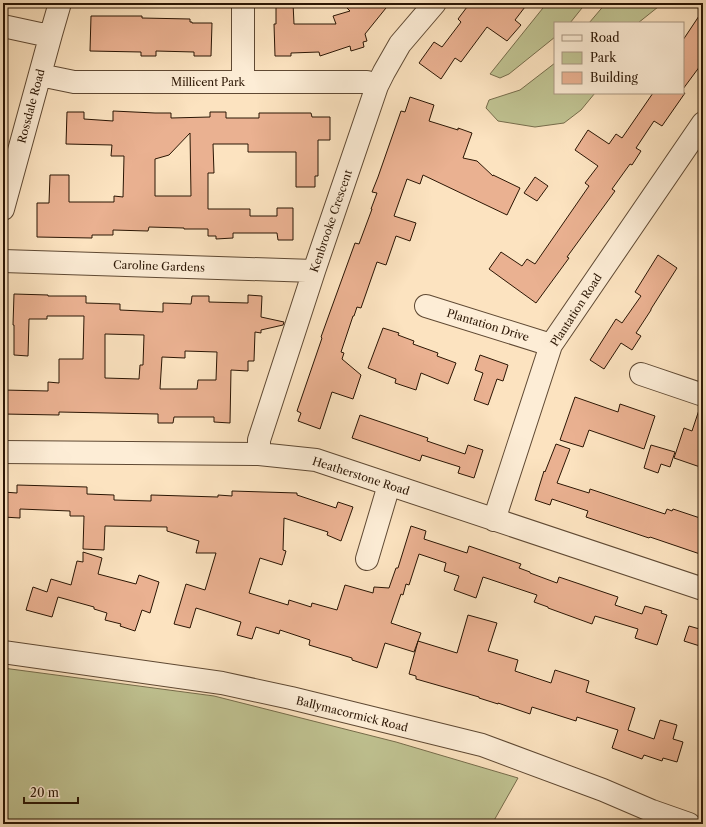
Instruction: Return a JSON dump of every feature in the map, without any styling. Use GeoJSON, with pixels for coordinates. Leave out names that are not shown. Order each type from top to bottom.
{"type":"FeatureCollection","features":[{"type":"Feature","properties":{"kind":"street","name":"Rossdale Road"},"geometry":{"type":"LineString","coordinates":[[3,209],[60,3]]}},
{"type":"Feature","properties":{"kind":"street"},"geometry":{"type":"LineString","coordinates":[[243,3],[243,82]]}},
{"type":"Feature","properties":{"kind":"street","name":"Kenbrooke Crescent"},"geometry":{"type":"LineString","coordinates":[[260,454],[259,440],[314,271],[377,86],[400,44],[435,3]]}},
{"type":"Feature","properties":{"kind":"street"},"geometry":{"type":"LineString","coordinates":[[3,26],[40,34],[51,34]]}},
{"type":"Feature","properties":{"kind":"street","name":"Millicent Park"},"geometry":{"type":"LineString","coordinates":[[40,74],[74,82],[367,82],[377,86]]}},
{"type":"Feature","properties":{"kind":"street","name":"Plantation Road"},"geometry":{"type":"LineString","coordinates":[[494,520],[551,345],[703,123]]}},
{"type":"Feature","properties":{"kind":"street","name":"Caroline Gardens"},"geometry":{"type":"LineString","coordinates":[[3,261],[314,271]]}},
{"type":"Feature","properties":{"kind":"street","name":"Plantation Drive"},"geometry":{"type":"LineString","coordinates":[[426,306],[551,345]]}},
{"type":"Feature","properties":{"kind":"street"},"geometry":{"type":"LineString","coordinates":[[641,374],[703,395]]}},
{"type":"Feature","properties":{"kind":"street","name":"Heatherstone Road"},"geometry":{"type":"LineString","coordinates":[[3,452],[260,454],[316,460],[703,589]]}},
{"type":"Feature","properties":{"kind":"street"},"geometry":{"type":"LineString","coordinates":[[367,559],[389,485]]}},
{"type":"Feature","properties":{"kind":"street","name":"Ballymacormick Road"},"geometry":{"type":"LineString","coordinates":[[3,652],[222,683],[291,698],[482,745],[689,824]]}},
{"type":"Feature","properties":{"kind":"green space"},"geometry":{"type":"Polygon","coordinates":[[[547,3],[586,3],[571,22],[554,22],[554,38],[509,74],[500,78],[490,74],[547,3]]]}},
{"type":"Feature","properties":{"kind":"green space"},"geometry":{"type":"Polygon","coordinates":[[[606,3],[663,3],[639,22],[590,22],[606,3]]]}},
{"type":"Feature","properties":{"kind":"green space"},"geometry":{"type":"Polygon","coordinates":[[[554,64],[554,94],[594,94],[581,110],[564,123],[535,127],[498,121],[486,108],[489,100],[520,90],[554,64]]]}},
{"type":"Feature","properties":{"kind":"green space"},"geometry":{"type":"Polygon","coordinates":[[[3,668],[214,696],[396,742],[518,778],[492,824],[3,824],[3,668]]]}},
{"type":"Feature","properties":{"kind":"building"},"geometry":{"type":"Polygon","coordinates":[[[276,3],[293,3],[294,24],[336,24],[333,16],[350,11],[342,3],[390,3],[365,34],[367,41],[363,42],[364,47],[351,51],[350,46],[320,56],[319,52],[291,53],[291,56],[275,56],[274,24],[276,24],[276,3]]]}},
{"type":"Feature","properties":{"kind":"building"},"geometry":{"type":"Polygon","coordinates":[[[470,3],[528,3],[515,20],[521,25],[507,41],[487,27],[461,62],[455,58],[441,79],[419,63],[434,42],[442,47],[461,22],[458,19],[470,3]]]}},
{"type":"Feature","properties":{"kind":"building"},"geometry":{"type":"Polygon","coordinates":[[[703,10],[703,62],[684,88],[684,38],[703,10]]]}},
{"type":"Feature","properties":{"kind":"building"},"geometry":{"type":"Polygon","coordinates":[[[91,16],[142,16],[142,18],[190,19],[190,22],[192,23],[212,23],[211,56],[194,56],[194,52],[156,51],[156,56],[141,56],[141,52],[90,51],[91,16]]]}},
{"type":"Feature","properties":{"kind":"building"},"geometry":{"type":"Polygon","coordinates":[[[685,93],[662,126],[654,121],[636,148],[641,151],[632,165],[630,164],[612,189],[615,191],[536,303],[489,269],[501,252],[522,266],[527,259],[535,264],[589,186],[585,183],[598,166],[575,150],[588,130],[609,144],[616,134],[622,138],[652,94],[685,93]]]}},
{"type":"Feature","properties":{"kind":"building"},"geometry":{"type":"Polygon","coordinates":[[[410,97],[434,105],[429,121],[472,133],[463,158],[477,161],[493,176],[520,188],[507,215],[423,175],[420,184],[407,179],[394,216],[416,223],[410,241],[396,236],[386,265],[377,262],[361,308],[357,307],[353,316],[341,352],[344,353],[342,359],[361,375],[353,399],[332,392],[320,429],[298,421],[301,413],[297,411],[322,338],[321,337],[355,243],[359,244],[372,209],[377,193],[372,192],[401,111],[405,112],[410,97]]]}},
{"type":"Feature","properties":{"kind":"building"},"geometry":{"type":"Polygon","coordinates":[[[113,111],[171,113],[171,118],[210,117],[210,112],[226,112],[226,118],[259,118],[259,113],[311,113],[312,117],[330,117],[330,140],[318,140],[318,176],[315,176],[315,187],[296,187],[296,152],[248,152],[248,144],[213,144],[214,173],[208,173],[208,209],[250,209],[250,216],[277,216],[277,208],[293,208],[293,240],[278,240],[277,233],[233,233],[233,238],[216,239],[216,236],[208,236],[208,229],[149,227],[148,231],[113,230],[113,235],[92,235],[92,238],[37,237],[37,203],[49,203],[50,175],[69,175],[69,202],[114,202],[114,196],[123,197],[124,156],[111,156],[112,145],[66,144],[67,112],[84,112],[84,119],[113,121],[113,111]],[[190,133],[169,155],[155,159],[155,196],[191,196],[190,133]]]}},
{"type":"Feature","properties":{"kind":"building"},"geometry":{"type":"Polygon","coordinates":[[[535,177],[548,186],[537,201],[524,193],[535,177]]]}},
{"type":"Feature","properties":{"kind":"building"},"geometry":{"type":"Polygon","coordinates":[[[658,255],[677,268],[636,333],[641,336],[632,350],[621,343],[604,369],[590,360],[616,319],[622,323],[641,296],[635,292],[658,255]]]}},
{"type":"Feature","properties":{"kind":"building"},"geometry":{"type":"Polygon","coordinates":[[[14,294],[86,296],[86,303],[120,304],[120,310],[163,312],[163,303],[191,304],[192,296],[209,296],[209,302],[248,303],[248,295],[262,296],[261,317],[284,322],[283,325],[261,330],[261,333],[255,332],[254,361],[248,361],[248,371],[231,370],[230,423],[214,422],[214,417],[174,417],[173,423],[158,423],[158,414],[59,412],[59,415],[3,414],[3,390],[48,391],[48,382],[59,383],[59,359],[83,359],[84,316],[47,316],[47,319],[29,319],[28,356],[14,355],[14,294]],[[105,334],[105,378],[139,379],[140,365],[143,365],[144,335],[105,334]],[[185,351],[185,358],[162,357],[160,389],[197,389],[198,380],[216,380],[217,352],[185,351]]]}},
{"type":"Feature","properties":{"kind":"building"},"geometry":{"type":"Polygon","coordinates":[[[383,328],[399,333],[398,335],[414,341],[413,344],[438,353],[437,356],[456,363],[448,384],[421,373],[416,390],[395,383],[396,379],[368,368],[383,328]]]}},
{"type":"Feature","properties":{"kind":"building"},"geometry":{"type":"Polygon","coordinates":[[[480,355],[508,365],[503,381],[497,379],[488,405],[474,400],[483,373],[475,370],[480,355]]]}},
{"type":"Feature","properties":{"kind":"building"},"geometry":{"type":"Polygon","coordinates":[[[575,397],[618,412],[620,404],[655,416],[644,449],[589,430],[583,447],[560,440],[575,397]]]}},
{"type":"Feature","properties":{"kind":"building"},"geometry":{"type":"Polygon","coordinates":[[[700,407],[703,407],[703,468],[674,458],[684,428],[692,431],[700,407]]]}},
{"type":"Feature","properties":{"kind":"building"},"geometry":{"type":"Polygon","coordinates":[[[360,415],[428,438],[427,441],[465,454],[468,445],[483,450],[474,478],[458,473],[460,467],[422,455],[420,461],[352,438],[360,415]]]}},
{"type":"Feature","properties":{"kind":"building"},"geometry":{"type":"Polygon","coordinates":[[[556,444],[570,449],[557,483],[589,493],[590,489],[665,514],[667,509],[672,511],[673,509],[703,519],[703,555],[586,517],[588,511],[552,499],[550,505],[535,500],[544,471],[545,472],[556,444]]]}},
{"type":"Feature","properties":{"kind":"building"},"geometry":{"type":"Polygon","coordinates":[[[651,445],[675,452],[670,467],[661,464],[658,473],[644,468],[651,445]]]}},
{"type":"Feature","properties":{"kind":"building"},"geometry":{"type":"Polygon","coordinates":[[[17,485],[87,487],[87,494],[114,495],[114,500],[151,501],[151,495],[232,496],[232,491],[297,493],[297,495],[336,508],[338,502],[353,507],[341,541],[327,535],[328,532],[284,518],[283,550],[286,551],[282,565],[260,558],[249,593],[288,605],[289,600],[311,607],[312,603],[337,610],[345,585],[373,593],[374,587],[389,588],[396,568],[398,568],[411,526],[426,531],[424,539],[467,553],[469,546],[521,564],[519,568],[557,583],[559,577],[618,597],[615,605],[642,614],[645,606],[662,611],[661,613],[667,615],[657,645],[635,638],[638,629],[595,616],[592,624],[534,602],[537,595],[483,577],[476,598],[454,590],[459,576],[444,571],[446,563],[419,554],[409,585],[406,584],[403,595],[401,594],[391,623],[421,633],[414,652],[385,643],[377,668],[352,660],[352,658],[309,645],[310,640],[280,630],[279,634],[256,627],[252,639],[237,635],[241,622],[196,608],[190,628],[174,624],[186,584],[205,590],[216,553],[196,553],[199,541],[167,531],[167,527],[105,526],[104,550],[83,549],[84,516],[70,516],[70,511],[20,509],[20,518],[3,517],[3,492],[17,493],[17,485]]]}},
{"type":"Feature","properties":{"kind":"building"},"geometry":{"type":"Polygon","coordinates":[[[83,552],[102,558],[98,574],[136,584],[139,575],[159,582],[150,613],[142,610],[135,631],[120,626],[121,624],[105,620],[107,613],[94,609],[94,607],[58,597],[52,617],[26,610],[33,587],[47,592],[51,579],[71,585],[77,561],[83,562],[83,552]]]}},
{"type":"Feature","properties":{"kind":"building"},"geometry":{"type":"Polygon","coordinates":[[[468,615],[497,623],[488,651],[518,660],[515,671],[551,683],[555,670],[589,681],[586,692],[635,708],[628,730],[654,739],[660,720],[677,725],[673,739],[683,742],[677,762],[663,758],[662,761],[644,755],[642,759],[612,748],[618,730],[577,717],[576,721],[532,707],[530,714],[479,697],[416,679],[416,676],[409,674],[418,641],[457,653],[468,615]]]}},
{"type":"Feature","properties":{"kind":"building"},"geometry":{"type":"Polygon","coordinates":[[[689,626],[703,630],[703,647],[684,641],[689,626]]]}}]}
